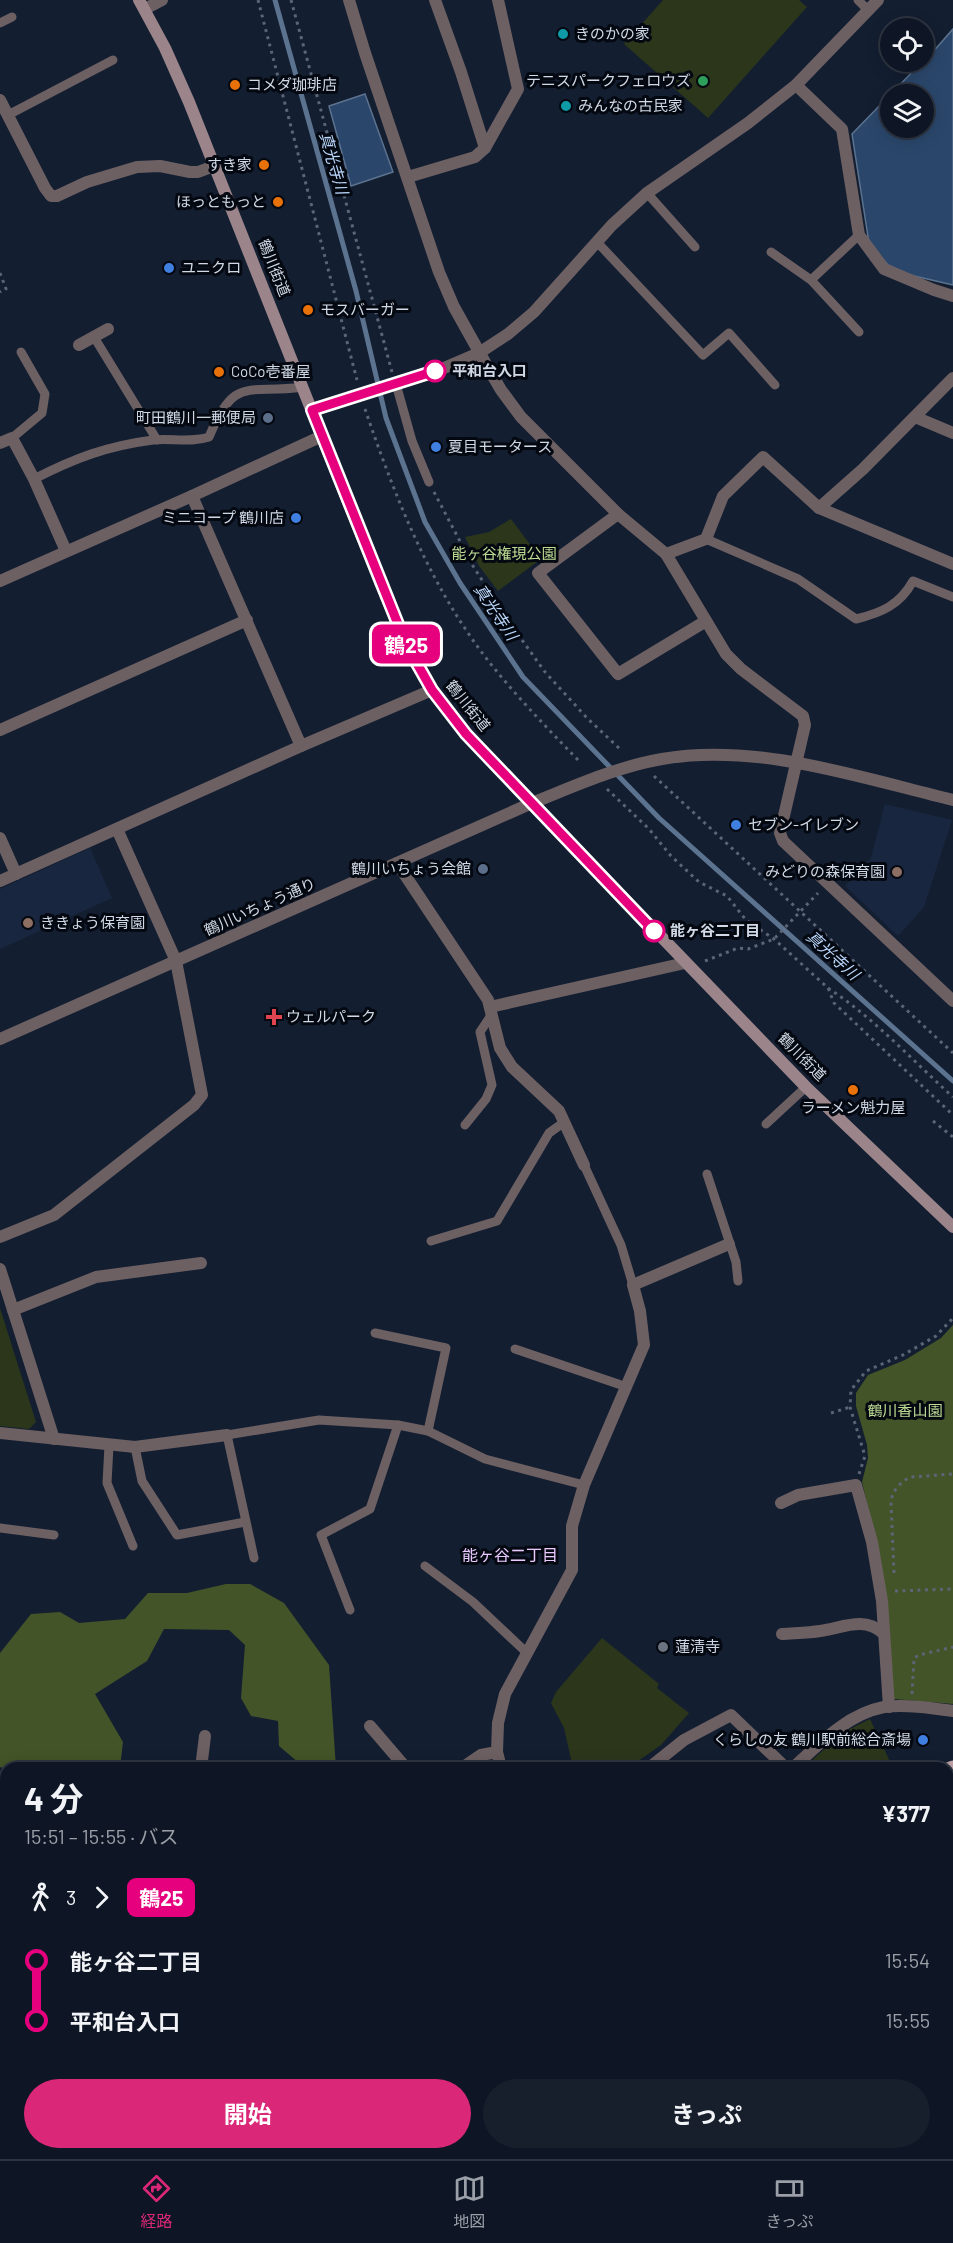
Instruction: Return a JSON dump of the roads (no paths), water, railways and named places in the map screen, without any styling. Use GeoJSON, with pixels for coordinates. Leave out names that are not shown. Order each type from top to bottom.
{"type":"FeatureCollection","features":[{"type":"Feature","properties":{"kind":"main road","name":"鶴川街道"},"geometry":{"type":"LineString","coordinates":[[142,5],[189,102],[406,644],[432,690],[466,734],[685,963],[806,1087],[953,1227]]}},
{"type":"Feature","properties":{"kind":"street"},"geometry":{"type":"LineString","coordinates":[[142,5],[162,0]]}},
{"type":"Feature","properties":{"kind":"street"},"geometry":{"type":"LineString","coordinates":[[349,0],[439,272],[454,307],[501,390],[521,417],[618,514],[666,554],[726,654],[741,669],[803,716],[805,725],[780,833],[783,841],[953,1001]]}},
{"type":"Feature","properties":{"kind":"street"},"geometry":{"type":"LineString","coordinates":[[435,0],[485,148]]}},
{"type":"Feature","properties":{"kind":"street"},"geometry":{"type":"LineString","coordinates":[[408,177],[475,157],[485,148],[518,89],[498,0]]}},
{"type":"Feature","properties":{"kind":"street"},"geometry":{"type":"LineString","coordinates":[[312,410],[366,393],[393,380],[437,371],[480,353],[534,312],[597,242],[647,193],[748,123],[796,85],[878,0]]}},
{"type":"Feature","properties":{"kind":"street"},"geometry":{"type":"LineString","coordinates":[[796,85],[842,129],[859,235],[884,269],[953,296]]}},
{"type":"Feature","properties":{"kind":"street"},"geometry":{"type":"LineString","coordinates":[[0,100],[45,188],[54,197],[87,182],[137,167],[160,166],[198,172],[214,166]]}},
{"type":"Feature","properties":{"kind":"street"},"geometry":{"type":"LineString","coordinates":[[79,345],[108,329]]}},
{"type":"Feature","properties":{"kind":"street"},"geometry":{"type":"LineString","coordinates":[[819,508],[863,469],[953,378]]}},
{"type":"Feature","properties":{"kind":"street"},"geometry":{"type":"LineString","coordinates":[[915,417],[953,433]]}},
{"type":"Feature","properties":{"kind":"street"},"geometry":{"type":"LineString","coordinates":[[0,581],[322,436]]}},
{"type":"Feature","properties":{"kind":"street"},"geometry":{"type":"LineString","coordinates":[[6,440],[34,479],[66,551]]}},
{"type":"Feature","properties":{"kind":"street"},"geometry":{"type":"LineString","coordinates":[[666,554],[706,539],[723,496],[763,458],[819,508],[953,564]]}},
{"type":"Feature","properties":{"kind":"street"},"geometry":{"type":"LineString","coordinates":[[192,496],[301,746]]}},
{"type":"Feature","properties":{"kind":"street"},"geometry":{"type":"LineString","coordinates":[[618,514],[538,573],[618,674],[706,621]]}},
{"type":"Feature","properties":{"kind":"street"},"geometry":{"type":"LineString","coordinates":[[0,730],[247,620]]}},
{"type":"Feature","properties":{"kind":"street"},"geometry":{"type":"LineString","coordinates":[[0,881],[432,690]]}},
{"type":"Feature","properties":{"kind":"street","name":"鶴川いちょう通り"},"geometry":{"type":"LineString","coordinates":[[0,1039],[532,803],[632,765],[685,756],[714,754],[770,758],[953,800]]}},
{"type":"Feature","properties":{"kind":"street"},"geometry":{"type":"LineString","coordinates":[[0,1237],[54,1215],[194,1105],[202,1095],[176,961],[117,829]]}},
{"type":"Feature","properties":{"kind":"street"},"geometry":{"type":"LineString","coordinates":[[0,838],[16,874]]}},
{"type":"Feature","properties":{"kind":"street"},"geometry":{"type":"LineString","coordinates":[[397,863],[491,1010],[500,1048],[512,1067],[559,1111],[584,1165]]}},
{"type":"Feature","properties":{"kind":"street"},"geometry":{"type":"LineString","coordinates":[[491,1010],[685,963]]}},
{"type":"Feature","properties":{"kind":"street"},"geometry":{"type":"LineString","coordinates":[[500,1762],[497,1752],[498,1723],[506,1694],[572,1570],[572,1526],[584,1485],[644,1345],[640,1311],[633,1285],[729,1244]]}},
{"type":"Feature","properties":{"kind":"street"},"geometry":{"type":"LineString","coordinates":[[14,1310],[96,1277],[201,1263]]}},
{"type":"Feature","properties":{"kind":"street"},"geometry":{"type":"LineString","coordinates":[[0,1269],[54,1439]]}},
{"type":"Feature","properties":{"kind":"street"},"geometry":{"type":"LineString","coordinates":[[0,1433],[135,1447],[227,1435]]}},
{"type":"Feature","properties":{"kind":"street"},"geometry":{"type":"LineString","coordinates":[[781,1503],[798,1495],[856,1485],[872,1542],[882,1601],[889,1707]]}},
{"type":"Feature","properties":{"kind":"street"},"geometry":{"type":"LineString","coordinates":[[782,1634],[821,1631],[855,1623],[869,1625],[883,1633]]}},
{"type":"Feature","properties":{"kind":"street"},"geometry":{"type":"LineString","coordinates":[[800,1762],[822,1741],[858,1717],[889,1707],[953,1711]]}},
{"type":"Feature","properties":{"kind":"street"},"geometry":{"type":"LineString","coordinates":[[656,1762],[684,1740],[731,1715],[780,1762]]}},
{"type":"Feature","properties":{"kind":"street"},"geometry":{"type":"LineString","coordinates":[[370,1726],[401,1762]]}},
{"type":"Feature","properties":{"kind":"street"},"geometry":{"type":"LineString","coordinates":[[202,1762],[205,1736]]}},
{"type":"Feature","properties":{"kind":"street"},"geometry":{"type":"LineString","coordinates":[[471,1762],[481,1755],[497,1752]]}},
{"type":"Feature","properties":{"kind":"lane"},"geometry":{"type":"LineString","coordinates":[[858,0],[868,10]]}},
{"type":"Feature","properties":{"kind":"lane"},"geometry":{"type":"LineString","coordinates":[[0,23],[12,17]]}},
{"type":"Feature","properties":{"kind":"lane"},"geometry":{"type":"LineString","coordinates":[[8,115],[113,60]]}},
{"type":"Feature","properties":{"kind":"lane"},"geometry":{"type":"LineString","coordinates":[[647,193],[695,247]]}},
{"type":"Feature","properties":{"kind":"lane"},"geometry":{"type":"LineString","coordinates":[[811,280],[859,235]]}},
{"type":"Feature","properties":{"kind":"lane"},"geometry":{"type":"LineString","coordinates":[[597,242],[703,355],[729,333],[776,385]]}},
{"type":"Feature","properties":{"kind":"lane"},"geometry":{"type":"LineString","coordinates":[[771,252],[811,280],[859,332]]}},
{"type":"Feature","properties":{"kind":"lane"},"geometry":{"type":"LineString","coordinates":[[94,337],[157,440]]}},
{"type":"Feature","properties":{"kind":"lane"},"geometry":{"type":"LineString","coordinates":[[6,440],[42,413],[45,394],[21,352]]}},
{"type":"Feature","properties":{"kind":"lane"},"geometry":{"type":"LineString","coordinates":[[393,380],[412,441],[429,482]]}},
{"type":"Feature","properties":{"kind":"lane"},"geometry":{"type":"LineString","coordinates":[[34,479],[71,460],[114,446],[157,440],[200,440],[208,437],[225,404],[235,395],[246,390],[278,391],[302,387]]}},
{"type":"Feature","properties":{"kind":"lane"},"geometry":{"type":"LineString","coordinates":[[706,539],[798,579],[856,619],[884,612],[908,591],[913,581],[953,597]]}},
{"type":"Feature","properties":{"kind":"lane"},"geometry":{"type":"LineString","coordinates":[[465,1125],[486,1099],[492,1085],[480,1032],[491,1010]]}},
{"type":"Feature","properties":{"kind":"lane"},"geometry":{"type":"LineString","coordinates":[[766,1124],[806,1087]]}},
{"type":"Feature","properties":{"kind":"lane"},"geometry":{"type":"LineString","coordinates":[[431,1241],[497,1221],[549,1133],[564,1123]]}},
{"type":"Feature","properties":{"kind":"lane"},"geometry":{"type":"LineString","coordinates":[[584,1165],[617,1236],[633,1285]]}},
{"type":"Feature","properties":{"kind":"lane"},"geometry":{"type":"LineString","coordinates":[[707,1174],[736,1262],[738,1281]]}},
{"type":"Feature","properties":{"kind":"lane"},"geometry":{"type":"LineString","coordinates":[[375,1333],[446,1348],[429,1431]]}},
{"type":"Feature","properties":{"kind":"lane"},"geometry":{"type":"LineString","coordinates":[[515,1349],[627,1387]]}},
{"type":"Feature","properties":{"kind":"lane"},"geometry":{"type":"LineString","coordinates":[[254,1558],[227,1435],[319,1419],[398,1425],[429,1431],[485,1459],[584,1485]]}},
{"type":"Feature","properties":{"kind":"lane"},"geometry":{"type":"LineString","coordinates":[[350,1610],[321,1535],[370,1509],[398,1425]]}},
{"type":"Feature","properties":{"kind":"lane"},"geometry":{"type":"LineString","coordinates":[[109,1446],[107,1483],[133,1546]]}},
{"type":"Feature","properties":{"kind":"lane"},"geometry":{"type":"LineString","coordinates":[[135,1447],[142,1480],[177,1535],[245,1522]]}},
{"type":"Feature","properties":{"kind":"lane"},"geometry":{"type":"LineString","coordinates":[[0,1528],[54,1535]]}},
{"type":"Feature","properties":{"kind":"lane"},"geometry":{"type":"LineString","coordinates":[[425,1566],[473,1602],[527,1653]]}},
{"type":"Feature","properties":{"kind":"waterway","name":"真光寺川"},"geometry":{"type":"LineString","coordinates":[[275,0],[356,291],[386,418],[425,522],[460,583],[523,677],[659,818],[953,1081]]}},
{"type":"Feature","properties":{"kind":"place","name":"きのかの家"},"geometry":{"type":"Point","coordinates":[563,34]}},
{"type":"Feature","properties":{"kind":"place","name":"テニスパークフェロウズ"},"geometry":{"type":"Point","coordinates":[703,81]}},
{"type":"Feature","properties":{"kind":"place","name":"コメダ珈琲店"},"geometry":{"type":"Point","coordinates":[235,85]}},
{"type":"Feature","properties":{"kind":"place","name":"みんなの古民家"},"geometry":{"type":"Point","coordinates":[566,106]}},
{"type":"Feature","properties":{"kind":"place","name":"すき家"},"geometry":{"type":"Point","coordinates":[264,165]}},
{"type":"Feature","properties":{"kind":"place","name":"ほっともっと"},"geometry":{"type":"Point","coordinates":[278,202]}},
{"type":"Feature","properties":{"kind":"place","name":"ユニクロ"},"geometry":{"type":"Point","coordinates":[169,268]}},
{"type":"Feature","properties":{"kind":"place","name":"モスバーガー"},"geometry":{"type":"Point","coordinates":[308,310]}},
{"type":"Feature","properties":{"kind":"place","name":"平和台入口"},"geometry":{"type":"Point","coordinates":[435,371]}},
{"type":"Feature","properties":{"kind":"place","name":"CoCo壱番屋"},"geometry":{"type":"Point","coordinates":[219,372]}},
{"type":"Feature","properties":{"kind":"place","name":"町田鶴川一郵便局"},"geometry":{"type":"Point","coordinates":[268,418]}},
{"type":"Feature","properties":{"kind":"place","name":"夏目モータース"},"geometry":{"type":"Point","coordinates":[436,447]}},
{"type":"Feature","properties":{"kind":"place","name":"ミニコープ 鶴川店"},"geometry":{"type":"Point","coordinates":[296,518]}},
{"type":"Feature","properties":{"kind":"place","name":"セブン-イレブン"},"geometry":{"type":"Point","coordinates":[736,825]}},
{"type":"Feature","properties":{"kind":"place","name":"鶴川いちょう会館"},"geometry":{"type":"Point","coordinates":[483,869]}},
{"type":"Feature","properties":{"kind":"place","name":"みどりの森保育園"},"geometry":{"type":"Point","coordinates":[897,872]}},
{"type":"Feature","properties":{"kind":"place","name":"ききょう保育園"},"geometry":{"type":"Point","coordinates":[28,923]}},
{"type":"Feature","properties":{"kind":"place","name":"能ヶ谷二丁目"},"geometry":{"type":"Point","coordinates":[654,931]}},
{"type":"Feature","properties":{"kind":"place","name":"ウェルパーク"},"geometry":{"type":"Point","coordinates":[274,1017]}},
{"type":"Feature","properties":{"kind":"place","name":"ラーメン魁力屋"},"geometry":{"type":"Point","coordinates":[853,1090]}},
{"type":"Feature","properties":{"kind":"place","name":"蓮清寺"},"geometry":{"type":"Point","coordinates":[663,1647]}},
{"type":"Feature","properties":{"kind":"place","name":"くらしの友 鶴川駅前総合斎場"},"geometry":{"type":"Point","coordinates":[923,1740]}},
{"type":"Feature","properties":{"kind":"district","name":"能ヶ谷二丁目"},"geometry":{"type":"Point","coordinates":[510,1555]}},
{"type":"Feature","properties":{"kind":"park label","name":"能ヶ谷権現公園"},"geometry":{"type":"Point","coordinates":[504,554]}},
{"type":"Feature","properties":{"kind":"park label","name":"鶴川香山園"},"geometry":{"type":"Point","coordinates":[905,1411]}}]}
